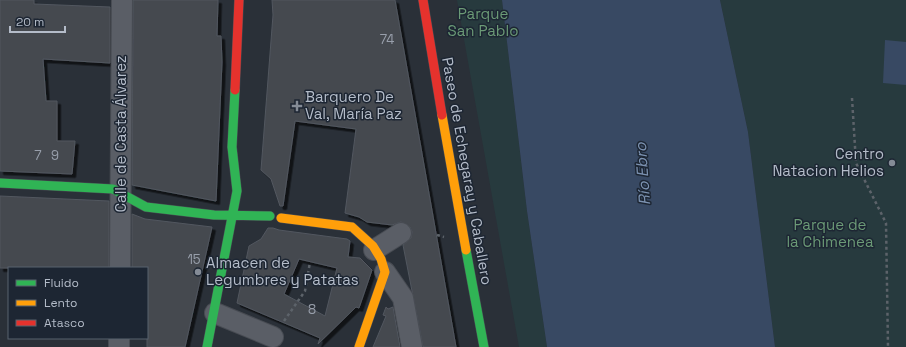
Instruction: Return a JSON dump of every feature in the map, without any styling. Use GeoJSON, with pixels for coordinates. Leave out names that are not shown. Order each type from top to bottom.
{"type":"FeatureCollection","features":[{"type":"Feature","properties":{"kind":"street","name":"Calle de Casta Álvarez"},"geometry":{"type":"LineString","coordinates":[[120,267],[122,0]]}},
{"type":"Feature","properties":{"kind":"street"},"geometry":{"type":"LineString","coordinates":[[207,347],[215,313],[238,191],[232,147],[239,0]]}},
{"type":"Feature","properties":{"kind":"street","name":"Paseo de Echegaray y Caballero"},"geometry":{"type":"LineString","coordinates":[[423,0],[446,141],[484,347]]}},
{"type":"Feature","properties":{"kind":"street"},"geometry":{"type":"LineString","coordinates":[[0,183],[113,189],[146,207],[234,216],[270,216]]}},
{"type":"Feature","properties":{"kind":"street"},"geometry":{"type":"LineString","coordinates":[[281,218],[352,228],[359,232],[384,265],[385,272],[359,347]]}},
{"type":"Feature","properties":{"kind":"street"},"geometry":{"type":"LineString","coordinates":[[374,250],[401,232]]}},
{"type":"Feature","properties":{"kind":"street"},"geometry":{"type":"LineString","coordinates":[[385,272],[403,298],[412,347]]}},
{"type":"Feature","properties":{"kind":"street"},"geometry":{"type":"LineString","coordinates":[[215,313],[273,337]]}},
{"type":"Feature","properties":{"kind":"path"},"geometry":{"type":"LineString","coordinates":[[852,98],[856,163],[886,223],[888,347]]}},
{"type":"Feature","properties":{"kind":"path"},"geometry":{"type":"LineString","coordinates":[[437,235],[444,237]]}},
{"type":"Feature","properties":{"kind":"path"},"geometry":{"type":"LineString","coordinates":[[273,337],[305,291],[310,262]]}},
{"type":"Feature","properties":{"kind":"green space","name":"Parque San Pablo"},"geometry":{"type":"Polygon","coordinates":[[[457,0],[502,0],[527,211],[547,347],[519,347],[457,0]]]}},
{"type":"Feature","properties":{"kind":"green space","name":"Parque de la Chimenea"},"geometry":{"type":"Polygon","coordinates":[[[720,0],[906,0],[906,347],[775,347],[748,132],[720,0]]]}},
{"type":"Feature","properties":{"kind":"water","name":"Río Ebro"},"geometry":{"type":"Polygon","coordinates":[[[502,0],[720,0],[748,132],[775,347],[547,347],[527,211],[502,0]]]}},
{"type":"Feature","properties":{"kind":"water"},"geometry":{"type":"Polygon","coordinates":[[[885,40],[906,42],[906,85],[883,83],[885,40]]]}},
{"type":"Feature","properties":{"kind":"building"},"geometry":{"type":"Polygon","coordinates":[[[0,0],[34,0],[34,4],[110,7],[110,63],[43,59],[46,101],[57,101],[57,141],[75,141],[72,174],[0,171],[0,0]]]}},
{"type":"Feature","properties":{"kind":"building"},"geometry":{"type":"Polygon","coordinates":[[[133,0],[218,0],[217,36],[221,36],[222,62],[216,201],[132,185],[133,0]]]}},
{"type":"Feature","properties":{"kind":"building"},"geometry":{"type":"Polygon","coordinates":[[[272,0],[395,0],[456,347],[423,347],[403,245],[411,238],[412,232],[410,227],[401,222],[392,225],[367,222],[359,217],[345,213],[356,129],[295,121],[283,206],[280,206],[271,179],[261,170],[273,15],[272,0]]]}},
{"type":"Feature","properties":{"kind":"building"},"geometry":{"type":"Polygon","coordinates":[[[0,196],[109,201],[109,267],[0,268],[0,196]]]}},
{"type":"Feature","properties":{"kind":"building"},"geometry":{"type":"Polygon","coordinates":[[[132,214],[145,219],[212,227],[185,347],[147,347],[148,267],[132,267],[132,214]]]}},
{"type":"Feature","properties":{"kind":"building"},"geometry":{"type":"Polygon","coordinates":[[[268,228],[273,228],[347,239],[350,241],[348,257],[360,258],[372,270],[359,308],[356,307],[318,344],[320,338],[237,303],[249,246],[261,239],[268,228]],[[299,259],[284,294],[325,316],[337,268],[299,259]]]}},
{"type":"Feature","properties":{"kind":"building"},"geometry":{"type":"Polygon","coordinates":[[[386,307],[388,309],[393,307],[400,347],[373,347],[386,316],[383,315],[386,307]]]}},
{"type":"Feature","properties":{"kind":"traffic: fast"},"geometry":{"type":"LineString","coordinates":[[207,347],[237,191],[232,147],[235,90]]}},
{"type":"Feature","properties":{"kind":"traffic: fast"},"geometry":{"type":"LineString","coordinates":[[0,183],[113,189],[146,207],[214,215],[270,216]]}},
{"type":"Feature","properties":{"kind":"traffic: fast"},"geometry":{"type":"LineString","coordinates":[[466,250],[484,347]]}},
{"type":"Feature","properties":{"kind":"traffic: slow"},"geometry":{"type":"LineString","coordinates":[[442,115],[466,250]]}},
{"type":"Feature","properties":{"kind":"traffic: slow"},"geometry":{"type":"LineString","coordinates":[[281,218],[352,227],[373,246],[381,259],[385,272],[359,347]]}},
{"type":"Feature","properties":{"kind":"traffic: jam"},"geometry":{"type":"LineString","coordinates":[[235,90],[239,0]]}},
{"type":"Feature","properties":{"kind":"traffic: jam"},"geometry":{"type":"LineString","coordinates":[[423,0],[442,115]]}},
{"type":"Feature","properties":{"kind":"place","name":"Barquero De Val, María Paz"},"geometry":{"type":"Point","coordinates":[297,106]}},
{"type":"Feature","properties":{"kind":"place","name":"Centro Natacion Helios"},"geometry":{"type":"Point","coordinates":[892,163]}},
{"type":"Feature","properties":{"kind":"place","name":"Almacen de Legumbres y Patatas"},"geometry":{"type":"Point","coordinates":[198,272]}}]}
